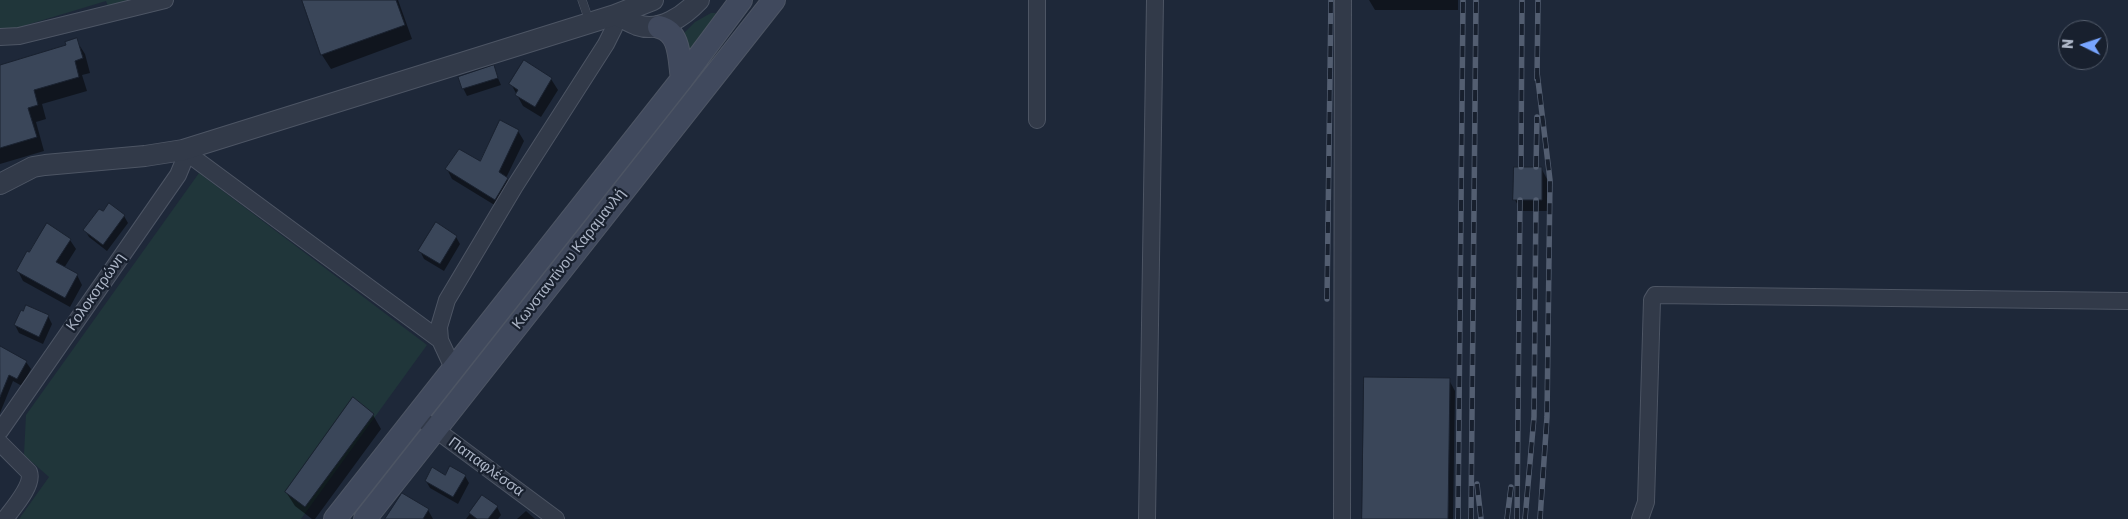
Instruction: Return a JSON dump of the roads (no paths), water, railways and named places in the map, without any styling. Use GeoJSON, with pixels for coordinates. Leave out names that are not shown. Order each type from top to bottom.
{"type":"FeatureCollection","features":[{"type":"Feature","properties":{"kind":"main road","name":"Κωνσταντίνου Καραμανλή"},"geometry":{"type":"LineString","coordinates":[[335,519],[682,79],[742,0]]}},
{"type":"Feature","properties":{"kind":"main road","name":"Κωνσταντίνου Καραμανλή"},"geometry":{"type":"LineString","coordinates":[[365,519],[774,0]]}},
{"type":"Feature","properties":{"kind":"main road"},"geometry":{"type":"LineString","coordinates":[[659,27],[669,31],[676,41],[682,79]]}},
{"type":"Feature","properties":{"kind":"street"},"geometry":{"type":"LineString","coordinates":[[0,36],[19,36],[165,0]]}},
{"type":"Feature","properties":{"kind":"street"},"geometry":{"type":"LineString","coordinates":[[0,184],[33,167],[145,156],[182,150],[616,15],[653,0]]}},
{"type":"Feature","properties":{"kind":"street"},"geometry":{"type":"LineString","coordinates":[[616,15],[638,25],[659,27],[680,16],[699,0]]}},
{"type":"Feature","properties":{"kind":"street"},"geometry":{"type":"LineString","coordinates":[[1037,0],[1037,120]]}},
{"type":"Feature","properties":{"kind":"street"},"geometry":{"type":"LineString","coordinates":[[1147,519],[1155,0]]}},
{"type":"Feature","properties":{"kind":"street"},"geometry":{"type":"LineString","coordinates":[[1342,519],[1343,0]]}},
{"type":"Feature","properties":{"kind":"street"},"geometry":{"type":"LineString","coordinates":[[453,368],[440,340],[439,327],[448,300],[516,186],[606,44],[614,28],[616,15]]}},
{"type":"Feature","properties":{"kind":"street"},"geometry":{"type":"LineString","coordinates":[[182,150],[440,340]]}},
{"type":"Feature","properties":{"kind":"street","name":"Κολοκοτρώνη"},"geometry":{"type":"LineString","coordinates":[[0,431],[178,175],[183,163],[182,150]]}},
{"type":"Feature","properties":{"kind":"street"},"geometry":{"type":"LineString","coordinates":[[1640,519],[1646,502],[1652,300],[1655,295],[2128,301]]}},
{"type":"Feature","properties":{"kind":"street","name":"Παπαφλέσσα"},"geometry":{"type":"LineString","coordinates":[[416,415],[556,519]]}},
{"type":"Feature","properties":{"kind":"street"},"geometry":{"type":"LineString","coordinates":[[0,443],[31,476],[29,484],[5,519]]}},
{"type":"Feature","properties":{"kind":"lane"},"geometry":{"type":"LineString","coordinates":[[582,0],[590,23]]}},
{"type":"Feature","properties":{"kind":"railway"},"geometry":{"type":"LineString","coordinates":[[1327,299],[1331,0]]}},
{"type":"Feature","properties":{"kind":"railway"},"geometry":{"type":"LineString","coordinates":[[1458,519],[1463,0]]}},
{"type":"Feature","properties":{"kind":"railway"},"geometry":{"type":"LineString","coordinates":[[1471,519],[1476,0]]}},
{"type":"Feature","properties":{"kind":"railway"},"geometry":{"type":"LineString","coordinates":[[1521,167],[1522,0]]}},
{"type":"Feature","properties":{"kind":"railway"},"geometry":{"type":"LineString","coordinates":[[1537,79],[1538,0]]}},
{"type":"Feature","properties":{"kind":"railway"},"geometry":{"type":"LineString","coordinates":[[1537,72],[1550,180],[1547,417],[1540,519]]}},
{"type":"Feature","properties":{"kind":"railway"},"geometry":{"type":"LineString","coordinates":[[1536,167],[1537,117]]}},
{"type":"Feature","properties":{"kind":"railway"},"geometry":{"type":"LineString","coordinates":[[1517,519],[1520,200]]}},
{"type":"Feature","properties":{"kind":"railway"},"geometry":{"type":"LineString","coordinates":[[1525,519],[1534,417],[1536,200]]}},
{"type":"Feature","properties":{"kind":"railway"},"geometry":{"type":"LineString","coordinates":[[1477,484],[1481,519]]}},
{"type":"Feature","properties":{"kind":"railway"},"geometry":{"type":"LineString","coordinates":[[1507,519],[1511,487]]}}]}
